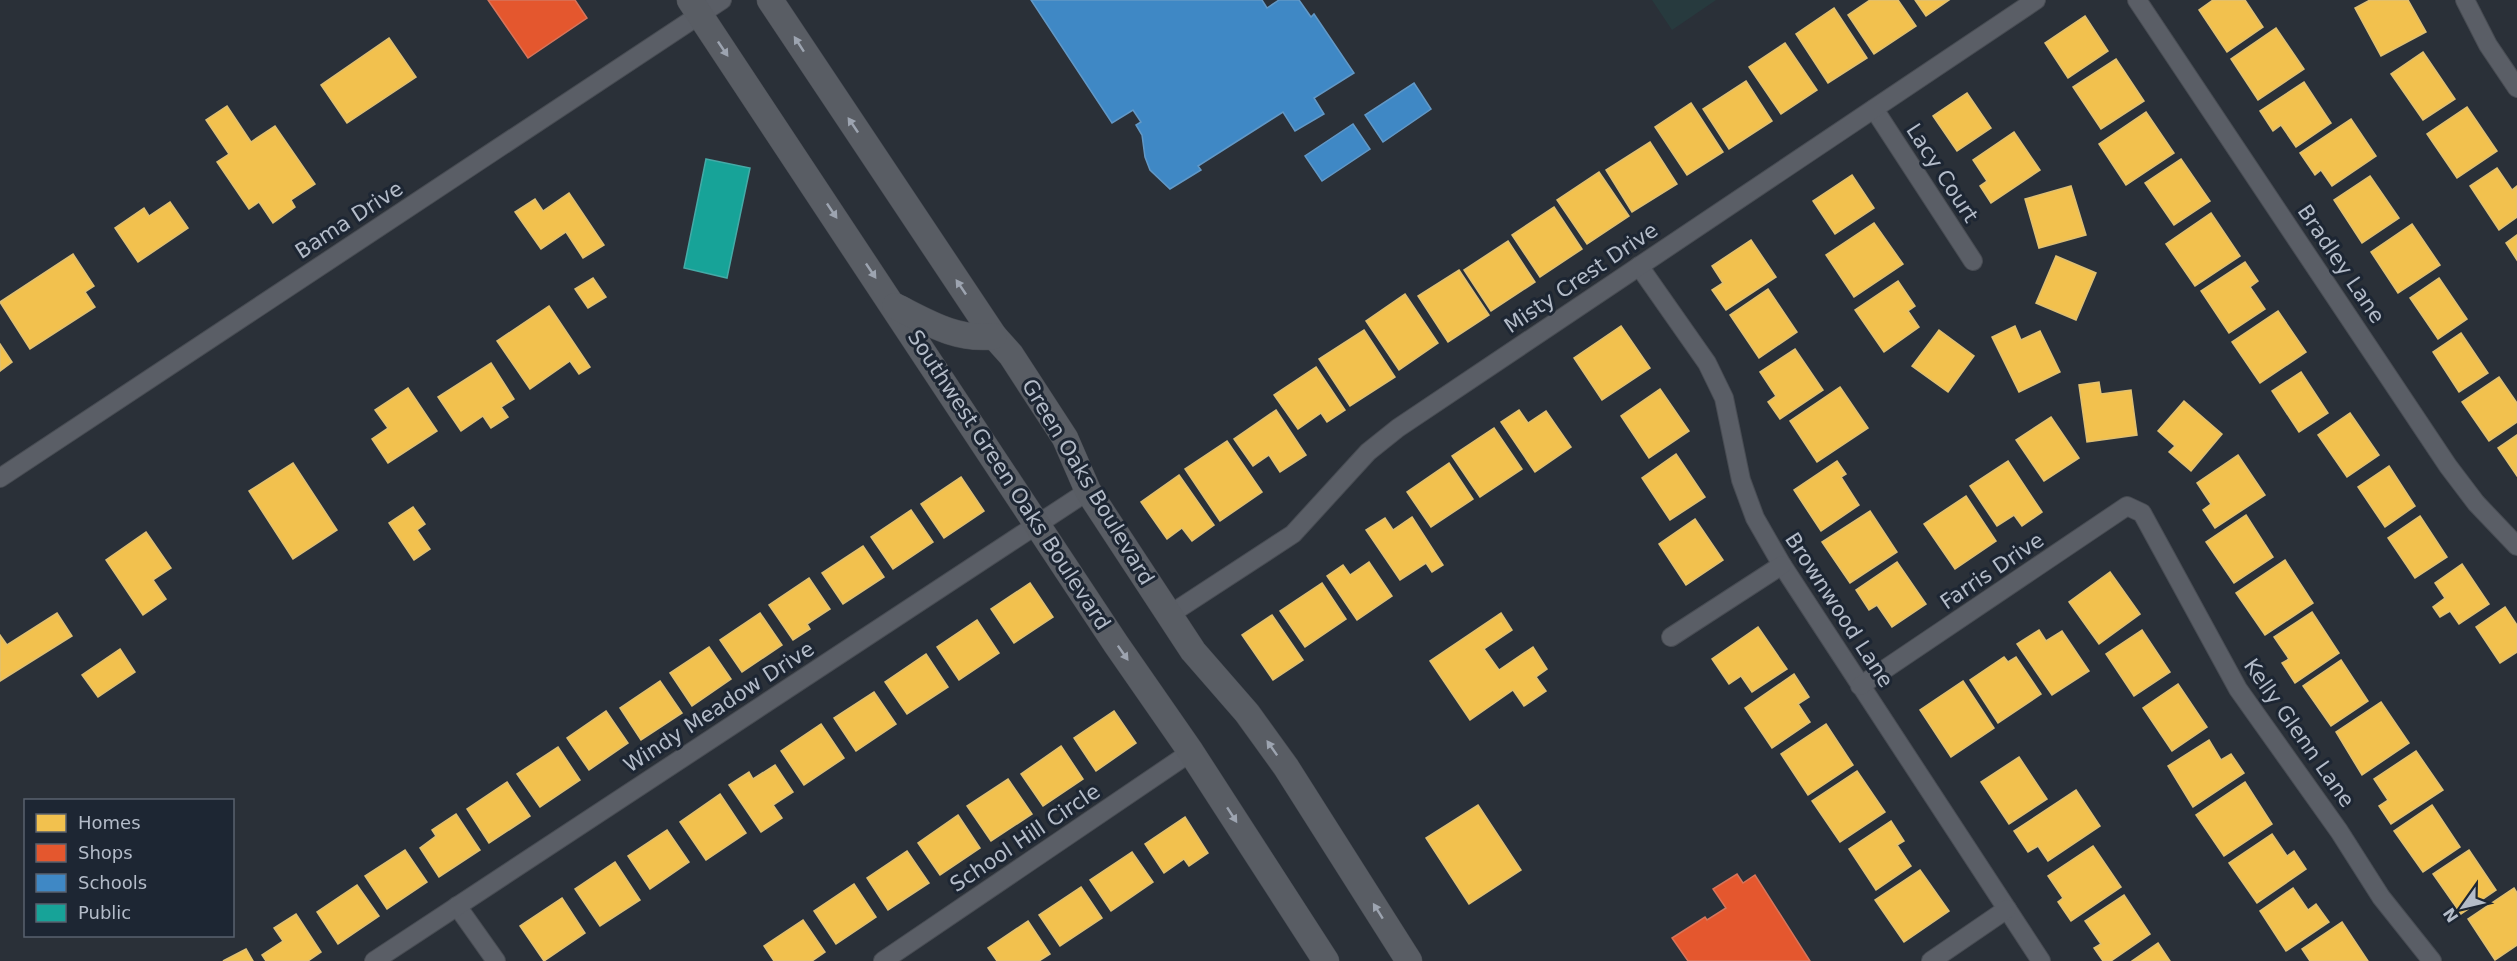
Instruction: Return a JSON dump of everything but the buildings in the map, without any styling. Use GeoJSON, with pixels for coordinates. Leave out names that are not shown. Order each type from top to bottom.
{"type":"FeatureCollection","features":[{"type":"Feature","properties":{"kind":"main road","name":"Green Oaks Boulevard"},"geometry":{"type":"LineString","coordinates":[[770,0],[994,336],[1011,355],[1065,438],[1088,491],[1169,615],[1193,651],[1247,713],[1286,767],[1409,961]]}},
{"type":"Feature","properties":{"kind":"main road","name":"Southwest Green Oaks Boulevard"},"geometry":{"type":"LineString","coordinates":[[695,7],[1037,525],[1191,752],[1326,961]]}},
{"type":"Feature","properties":{"kind":"main road"},"geometry":{"type":"LineString","coordinates":[[894,306],[941,329],[974,338],[994,336]]}},
{"type":"Feature","properties":{"kind":"street","name":"Bama Drive"},"geometry":{"type":"LineString","coordinates":[[0,478],[695,7],[722,0]]}},
{"type":"Feature","properties":{"kind":"street","name":"Misty Crest Drive"},"geometry":{"type":"LineString","coordinates":[[1169,615],[1293,534],[1368,452],[1398,428],[2036,0]]}},
{"type":"Feature","properties":{"kind":"street","name":"Bradley Lane"},"geometry":{"type":"LineString","coordinates":[[2137,0],[2448,466],[2476,503],[2517,546]]}},
{"type":"Feature","properties":{"kind":"street"},"geometry":{"type":"LineString","coordinates":[[2465,0],[2488,45],[2517,88]]}},
{"type":"Feature","properties":{"kind":"street","name":"Lacy Court"},"geometry":{"type":"LineString","coordinates":[[1874,109],[1973,261]]}},
{"type":"Feature","properties":{"kind":"street","name":"Brownwood Lane"},"geometry":{"type":"LineString","coordinates":[[1639,266],[1707,363],[1724,398],[1741,480],[1755,518],[1782,565],[2041,961]]}},
{"type":"Feature","properties":{"kind":"street","name":"Windy Meadow Drive"},"geometry":{"type":"LineString","coordinates":[[374,961],[1088,491]]}},
{"type":"Feature","properties":{"kind":"street","name":"Farris Drive"},"geometry":{"type":"LineString","coordinates":[[1860,686],[2057,555],[2109,516],[2127,506],[2142,513],[2146,520]]}},
{"type":"Feature","properties":{"kind":"street","name":"Kelly Glenn Lane"},"geometry":{"type":"LineString","coordinates":[[2146,520],[2238,689],[2339,831],[2380,897],[2432,961]]}},
{"type":"Feature","properties":{"kind":"street"},"geometry":{"type":"LineString","coordinates":[[1671,637],[1782,565]]}},
{"type":"Feature","properties":{"kind":"street","name":"School Hill Circle"},"geometry":{"type":"LineString","coordinates":[[883,961],[1191,752]]}},
{"type":"Feature","properties":{"kind":"street"},"geometry":{"type":"LineString","coordinates":[[458,906],[496,961]]}},
{"type":"Feature","properties":{"kind":"street"},"geometry":{"type":"LineString","coordinates":[[1930,961],[2007,909]]}},
{"type":"Feature","properties":{"kind":"green space"},"geometry":{"type":"Polygon","coordinates":[[[1652,0],[1716,0],[1672,30],[1652,0]]]}}]}
